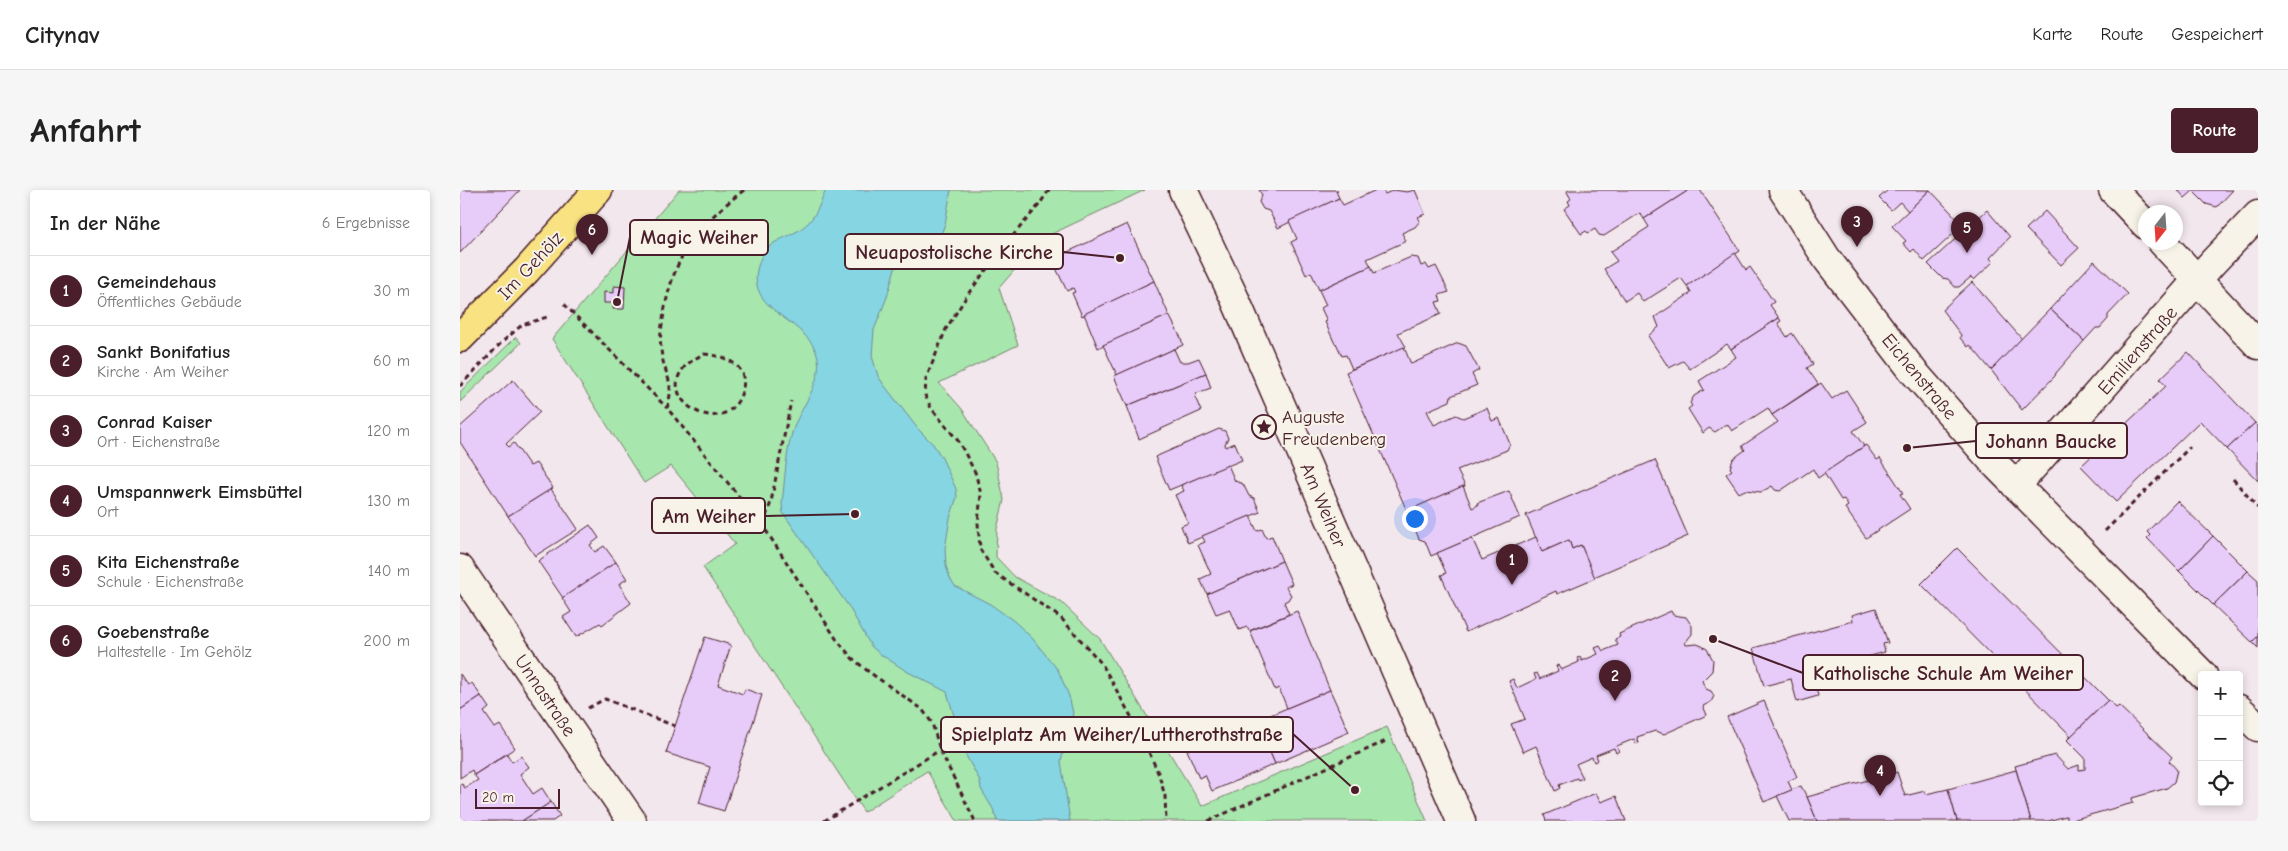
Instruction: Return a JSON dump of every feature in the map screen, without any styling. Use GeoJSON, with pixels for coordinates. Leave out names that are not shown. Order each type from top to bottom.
{"type":"FeatureCollection","features":[{"type":"Feature","properties":{"kind":"main road","name":"Im Gehölz"},"geometry":{"type":"LineString","coordinates":[[460,338],[527,270],[598,190]]}},
{"type":"Feature","properties":{"kind":"street","name":"Am Weiher"},"geometry":{"type":"LineString","coordinates":[[1183,190],[1239,308],[1461,821]]}},
{"type":"Feature","properties":{"kind":"street","name":"Eichenstraße"},"geometry":{"type":"LineString","coordinates":[[1783,190],[1826,258],[1913,371],[2016,486],[2199,671]]}},
{"type":"Feature","properties":{"kind":"street"},"geometry":{"type":"LineString","coordinates":[[2113,190],[2138,217]]}},
{"type":"Feature","properties":{"kind":"street","name":"Emilienstraße"},"geometry":{"type":"LineString","coordinates":[[2016,486],[2258,215]]}},
{"type":"Feature","properties":{"kind":"street"},"geometry":{"type":"LineString","coordinates":[[2170,250],[2258,345]]}},
{"type":"Feature","properties":{"kind":"street","name":"Unnastraße"},"geometry":{"type":"LineString","coordinates":[[460,569],[632,821]]}},
{"type":"Feature","properties":{"kind":"street"},"geometry":{"type":"LineString","coordinates":[[2243,713],[2258,727]]}},
{"type":"Feature","properties":{"kind":"path"},"geometry":{"type":"LineString","coordinates":[[667,408],[672,394],[661,350],[660,331],[674,271],[695,236],[713,214],[744,190]]}},
{"type":"Feature","properties":{"kind":"path"},"geometry":{"type":"LineString","coordinates":[[1055,190],[1048,191],[968,294],[946,329],[926,379],[924,395],[930,408],[959,442],[975,472],[981,494],[978,523],[980,549],[995,574],[1061,618],[1102,664],[1142,738],[1159,775],[1165,796],[1166,821]]}},
{"type":"Feature","properties":{"kind":"path"},"geometry":{"type":"LineString","coordinates":[[564,304],[667,408],[763,526],[837,640],[852,658],[922,709],[932,723],[940,750],[975,821]]}},
{"type":"Feature","properties":{"kind":"path"},"geometry":{"type":"LineString","coordinates":[[460,386],[502,342],[522,325],[550,316]]}},
{"type":"Feature","properties":{"kind":"path"},"geometry":{"type":"LineString","coordinates":[[671,387],[676,382],[681,369],[704,354],[719,355],[732,360],[739,367],[744,378],[742,393],[736,405],[728,412],[715,415],[701,414],[690,409],[680,397],[676,382]]}},
{"type":"Feature","properties":{"kind":"path"},"geometry":{"type":"LineString","coordinates":[[763,526],[770,502],[790,401]]}},
{"type":"Feature","properties":{"kind":"path"},"geometry":{"type":"LineString","coordinates":[[2105,530],[2190,447]]}},
{"type":"Feature","properties":{"kind":"path"},"geometry":{"type":"LineString","coordinates":[[2233,480],[2258,508]]}},
{"type":"Feature","properties":{"kind":"path"},"geometry":{"type":"LineString","coordinates":[[587,708],[605,699],[675,726]]}},
{"type":"Feature","properties":{"kind":"path"},"geometry":{"type":"LineString","coordinates":[[1208,821],[1386,741]]}},
{"type":"Feature","properties":{"kind":"path"},"geometry":{"type":"LineString","coordinates":[[824,821],[940,750]]}},
{"type":"Feature","properties":{"kind":"green space"},"geometry":{"type":"Polygon","coordinates":[[[679,190],[1145,190],[1041,239],[999,288],[1018,345],[939,383],[962,409],[996,462],[1004,500],[997,529],[996,557],[1015,577],[1061,602],[1100,639],[1202,806],[1387,727],[1427,821],[957,821],[927,771],[864,812],[703,567],[735,544],[671,466],[644,483],[552,339],[679,190]]]}},
{"type":"Feature","properties":{"kind":"green space"},"geometry":{"type":"Polygon","coordinates":[[[516,337],[521,343],[460,402],[460,392],[516,337]]]}},
{"type":"Feature","properties":{"kind":"water"},"geometry":{"type":"Polygon","coordinates":[[[826,190],[951,190],[945,224],[937,245],[924,254],[907,255],[897,261],[887,297],[874,330],[872,356],[878,376],[918,429],[933,444],[942,458],[956,489],[957,497],[950,518],[945,549],[946,566],[950,578],[955,586],[990,604],[1014,621],[1032,638],[1058,670],[1069,696],[1073,713],[1061,761],[1070,821],[997,821],[993,809],[981,789],[980,781],[965,754],[947,692],[908,672],[871,646],[849,607],[783,513],[782,504],[786,462],[790,441],[796,422],[816,380],[818,372],[817,354],[801,331],[768,304],[760,294],[756,281],[758,266],[767,249],[808,223],[816,212],[826,190]]]}},
{"type":"Feature","properties":{"kind":"building"},"geometry":{"type":"Polygon","coordinates":[[[460,190],[520,190],[460,253],[460,190]]]}},
{"type":"Feature","properties":{"kind":"building"},"geometry":{"type":"Polygon","coordinates":[[[1259,190],[1338,190],[1336,191],[1339,198],[1278,228],[1269,211],[1263,209],[1259,202],[1262,195],[1259,190]]]}},
{"type":"Feature","properties":{"kind":"building"},"geometry":{"type":"Polygon","coordinates":[[[1376,190],[1383,190],[1385,194],[1394,190],[1407,192],[1415,190],[1425,214],[1418,217],[1420,221],[1415,227],[1402,233],[1406,241],[1367,259],[1371,266],[1319,290],[1311,272],[1306,275],[1291,242],[1297,239],[1289,221],[1339,198],[1343,205],[1376,190]]]}},
{"type":"Feature","properties":{"kind":"building"},"geometry":{"type":"Polygon","coordinates":[[[1568,190],[1689,190],[1644,219],[1640,213],[1604,236],[1599,235],[1595,229],[1581,234],[1564,209],[1570,205],[1568,201],[1571,199],[1567,192],[1568,190]]]}},
{"type":"Feature","properties":{"kind":"building"},"geometry":{"type":"Polygon","coordinates":[[[1689,190],[1700,190],[1740,251],[1687,286],[1681,278],[1643,302],[1637,293],[1625,301],[1604,269],[1617,261],[1610,252],[1649,227],[1644,219],[1689,190]]]}},
{"type":"Feature","properties":{"kind":"building"},"geometry":{"type":"Polygon","coordinates":[[[1888,190],[1930,190],[1908,211],[1900,202],[1891,210],[1879,198],[1888,190]]]}},
{"type":"Feature","properties":{"kind":"building"},"geometry":{"type":"Polygon","coordinates":[[[1930,190],[1963,225],[1924,261],[1914,249],[1911,252],[1903,243],[1906,241],[1892,226],[1930,190]]]}},
{"type":"Feature","properties":{"kind":"building"},"geometry":{"type":"Polygon","coordinates":[[[2178,190],[2233,190],[2217,207],[2206,204],[2193,191],[2185,198],[2178,190]]]}},
{"type":"Feature","properties":{"kind":"building"},"geometry":{"type":"Polygon","coordinates":[[[1987,210],[2010,237],[1990,258],[1993,262],[1974,280],[1971,277],[1959,287],[1955,287],[1948,279],[1942,278],[1928,264],[1987,210]]]}},
{"type":"Feature","properties":{"kind":"building"},"geometry":{"type":"Polygon","coordinates":[[[2045,211],[2079,248],[2061,265],[2026,229],[2045,211]]]}},
{"type":"Feature","properties":{"kind":"building"},"geometry":{"type":"Polygon","coordinates":[[[1127,224],[1154,281],[1082,316],[1072,293],[1075,292],[1073,288],[1067,291],[1053,262],[1058,260],[1057,257],[1127,224]]]}},
{"type":"Feature","properties":{"kind":"building"},"geometry":{"type":"Polygon","coordinates":[[[1735,253],[1746,270],[1750,267],[1774,302],[1770,305],[1779,318],[1731,349],[1727,344],[1690,369],[1683,361],[1669,368],[1648,336],[1659,327],[1655,317],[1691,293],[1687,286],[1735,253]]]}},
{"type":"Feature","properties":{"kind":"building"},"geometry":{"type":"Polygon","coordinates":[[[1411,257],[1418,258],[1421,266],[1426,264],[1429,269],[1436,266],[1449,292],[1439,295],[1441,301],[1436,302],[1441,314],[1398,333],[1406,347],[1352,369],[1346,355],[1342,356],[1335,344],[1325,322],[1327,321],[1321,308],[1326,305],[1319,290],[1371,266],[1374,273],[1411,257]]]}},
{"type":"Feature","properties":{"kind":"building"},"geometry":{"type":"Polygon","coordinates":[[[2094,261],[2128,294],[2108,315],[2108,319],[2100,328],[2096,328],[2084,341],[2050,309],[2094,261]]]}},
{"type":"Feature","properties":{"kind":"building"},"geometry":{"type":"Polygon","coordinates":[[[1154,281],[1169,315],[1098,348],[1084,314],[1154,281]]]}},
{"type":"Feature","properties":{"kind":"building"},"geometry":{"type":"Polygon","coordinates":[[[1972,282],[2022,339],[1991,370],[1970,345],[1968,347],[1960,338],[1961,335],[1942,310],[1972,282]]]}},
{"type":"Feature","properties":{"kind":"building"},"geometry":{"type":"Polygon","coordinates":[[[614,286],[625,287],[624,309],[613,309],[613,303],[604,303],[604,292],[614,293],[614,286]]]}},
{"type":"Feature","properties":{"kind":"building"},"geometry":{"type":"Polygon","coordinates":[[[2050,309],[2084,341],[2055,376],[2022,410],[1991,370],[2050,309]]]}},
{"type":"Feature","properties":{"kind":"building"},"geometry":{"type":"Polygon","coordinates":[[[1169,315],[1183,345],[1117,375],[1103,345],[1169,315]]]}},
{"type":"Feature","properties":{"kind":"building"},"geometry":{"type":"Polygon","coordinates":[[[1779,318],[1781,321],[1778,323],[1787,337],[1792,333],[1813,364],[1807,368],[1818,384],[1772,415],[1768,408],[1732,431],[1727,424],[1715,432],[1709,428],[1703,433],[1688,409],[1692,406],[1690,403],[1694,396],[1704,390],[1699,381],[1736,357],[1731,349],[1779,318]]]}},
{"type":"Feature","properties":{"kind":"building"},"geometry":{"type":"Polygon","coordinates":[[[1458,343],[1466,346],[1479,370],[1472,374],[1477,385],[1451,396],[1450,401],[1427,411],[1434,425],[1456,415],[1463,418],[1487,408],[1492,421],[1499,418],[1510,444],[1507,450],[1457,470],[1465,486],[1407,511],[1346,372],[1404,347],[1411,364],[1458,343]]]}},
{"type":"Feature","properties":{"kind":"building"},"geometry":{"type":"Polygon","coordinates":[[[1174,349],[1180,362],[1188,362],[1199,358],[1206,373],[1127,406],[1114,376],[1174,349]]]}},
{"type":"Feature","properties":{"kind":"building"},"geometry":{"type":"Polygon","coordinates":[[[2188,352],[2255,423],[2227,449],[2200,421],[2116,502],[2081,466],[2166,386],[2160,379],[2188,352]]]}},
{"type":"Feature","properties":{"kind":"building"},"geometry":{"type":"Polygon","coordinates":[[[1206,373],[1211,388],[1197,393],[1195,397],[1201,411],[1139,439],[1127,406],[1206,373]]]}},
{"type":"Feature","properties":{"kind":"building"},"geometry":{"type":"Polygon","coordinates":[[[513,380],[540,412],[506,444],[509,447],[514,443],[530,466],[536,463],[553,488],[508,516],[460,442],[460,427],[513,380]]]}},
{"type":"Feature","properties":{"kind":"building"},"geometry":{"type":"Polygon","coordinates":[[[1821,383],[1832,399],[1846,390],[1867,422],[1853,431],[1864,446],[1818,478],[1813,469],[1780,491],[1775,490],[1772,486],[1761,492],[1745,490],[1739,493],[1726,474],[1732,470],[1730,468],[1733,459],[1745,450],[1742,446],[1778,422],[1772,415],[1821,383]]]}},
{"type":"Feature","properties":{"kind":"building"},"geometry":{"type":"Polygon","coordinates":[[[2255,423],[2258,426],[2258,481],[2227,449],[2255,423]]]}},
{"type":"Feature","properties":{"kind":"building"},"geometry":{"type":"Polygon","coordinates":[[[1219,429],[1225,431],[1228,438],[1225,444],[1226,447],[1235,443],[1242,460],[1169,490],[1155,457],[1219,429]]]}},
{"type":"Feature","properties":{"kind":"building"},"geometry":{"type":"Polygon","coordinates":[[[1866,445],[1877,460],[1880,458],[1903,493],[1900,494],[1910,509],[1866,538],[1845,508],[1848,506],[1844,499],[1841,500],[1824,473],[1866,445]]]}},
{"type":"Feature","properties":{"kind":"building"},"geometry":{"type":"Polygon","coordinates":[[[1655,460],[1688,536],[1594,577],[1581,545],[1572,549],[1569,540],[1542,552],[1526,515],[1655,460]]]}},
{"type":"Feature","properties":{"kind":"building"},"geometry":{"type":"Polygon","coordinates":[[[1228,465],[1235,481],[1243,484],[1249,496],[1254,498],[1260,512],[1188,543],[1181,526],[1188,523],[1175,495],[1184,491],[1181,485],[1228,465]]]}},
{"type":"Feature","properties":{"kind":"building"},"geometry":{"type":"Polygon","coordinates":[[[1463,486],[1472,508],[1478,505],[1477,503],[1509,491],[1520,517],[1431,556],[1425,541],[1419,539],[1415,529],[1418,525],[1412,523],[1407,511],[1463,486]]]}},
{"type":"Feature","properties":{"kind":"building"},"geometry":{"type":"Polygon","coordinates":[[[551,489],[578,529],[535,556],[508,516],[551,489]]]}},
{"type":"Feature","properties":{"kind":"building"},"geometry":{"type":"Polygon","coordinates":[[[2177,501],[2213,536],[2179,571],[2147,538],[2150,535],[2147,532],[2177,501]]]}},
{"type":"Feature","properties":{"kind":"building"},"geometry":{"type":"Polygon","coordinates":[[[1250,516],[1257,531],[1262,529],[1266,538],[1272,536],[1282,561],[1207,594],[1200,579],[1211,574],[1198,545],[1205,542],[1202,536],[1250,516]]]}},
{"type":"Feature","properties":{"kind":"building"},"geometry":{"type":"Polygon","coordinates":[[[590,525],[599,538],[590,545],[595,552],[604,546],[616,562],[563,598],[538,561],[590,525]]]}},
{"type":"Feature","properties":{"kind":"building"},"geometry":{"type":"Polygon","coordinates":[[[2213,536],[2248,571],[2213,605],[2179,571],[2213,536]]]}},
{"type":"Feature","properties":{"kind":"building"},"geometry":{"type":"Polygon","coordinates":[[[1536,537],[1542,552],[1569,540],[1572,549],[1581,545],[1595,578],[1557,594],[1556,591],[1466,632],[1441,575],[1446,573],[1437,553],[1472,538],[1482,560],[1536,537]]]}},
{"type":"Feature","properties":{"kind":"building"},"geometry":{"type":"Polygon","coordinates":[[[1957,548],[2108,700],[2071,736],[1921,584],[1957,548]]]}},
{"type":"Feature","properties":{"kind":"building"},"geometry":{"type":"Polygon","coordinates":[[[1282,561],[1292,584],[1286,587],[1291,595],[1284,602],[1289,614],[1249,631],[1247,627],[1239,630],[1230,609],[1216,614],[1207,594],[1282,561]]]}},
{"type":"Feature","properties":{"kind":"building"},"geometry":{"type":"Polygon","coordinates":[[[616,562],[627,579],[619,584],[631,603],[602,625],[600,623],[576,637],[563,617],[571,612],[562,598],[616,562]]]}},
{"type":"Feature","properties":{"kind":"building"},"geometry":{"type":"Polygon","coordinates":[[[2248,571],[2258,580],[2258,636],[2252,642],[2213,605],[2248,571]]]}},
{"type":"Feature","properties":{"kind":"building"},"geometry":{"type":"Polygon","coordinates":[[[1876,608],[1888,643],[1883,644],[1885,652],[1812,672],[1818,696],[1797,702],[1791,679],[1764,686],[1753,648],[1853,621],[1852,615],[1876,608]]]}},
{"type":"Feature","properties":{"kind":"building"},"geometry":{"type":"Polygon","coordinates":[[[1297,611],[1330,690],[1287,708],[1279,688],[1275,690],[1250,631],[1297,611]]]}},
{"type":"Feature","properties":{"kind":"building"},"geometry":{"type":"Polygon","coordinates":[[[1671,611],[1673,615],[1686,617],[1692,626],[1692,634],[1685,643],[1686,645],[1697,644],[1702,646],[1707,649],[1713,660],[1712,671],[1702,681],[1706,689],[1711,691],[1714,696],[1711,702],[1703,706],[1707,715],[1664,734],[1655,731],[1637,737],[1639,743],[1636,744],[1634,739],[1617,746],[1619,751],[1616,753],[1614,748],[1596,755],[1598,760],[1594,762],[1592,757],[1576,764],[1583,778],[1578,780],[1577,778],[1559,785],[1560,788],[1555,791],[1536,746],[1523,752],[1511,724],[1525,719],[1509,681],[1513,679],[1517,688],[1536,679],[1534,674],[1537,673],[1540,679],[1558,671],[1556,666],[1558,665],[1561,670],[1579,662],[1577,658],[1580,657],[1582,661],[1598,654],[1595,648],[1600,646],[1603,651],[1618,645],[1615,639],[1620,637],[1619,634],[1671,611]]]}},
{"type":"Feature","properties":{"kind":"building"},"geometry":{"type":"Polygon","coordinates":[[[2258,636],[2258,648],[2252,642],[2258,636]]]}},
{"type":"Feature","properties":{"kind":"building"},"geometry":{"type":"Polygon","coordinates":[[[705,637],[731,645],[718,685],[743,694],[745,689],[762,695],[724,811],[699,803],[710,767],[666,753],[705,637]]]}},
{"type":"Feature","properties":{"kind":"building"},"geometry":{"type":"Polygon","coordinates":[[[460,674],[468,685],[472,683],[481,696],[460,710],[460,674]]]}},
{"type":"Feature","properties":{"kind":"building"},"geometry":{"type":"Polygon","coordinates":[[[1330,690],[1349,732],[1275,764],[1256,721],[1330,690]]]}},
{"type":"Feature","properties":{"kind":"building"},"geometry":{"type":"Polygon","coordinates":[[[481,696],[489,708],[484,712],[495,728],[500,725],[515,748],[474,775],[472,770],[460,778],[460,710],[481,696]]]}},
{"type":"Feature","properties":{"kind":"building"},"geometry":{"type":"Polygon","coordinates":[[[2108,700],[2116,708],[2119,706],[2172,757],[2169,761],[2177,770],[2174,782],[2167,788],[2132,798],[2133,803],[2068,821],[2066,816],[2048,821],[2031,821],[2015,766],[2055,755],[2068,769],[2079,765],[2079,770],[2085,769],[2085,758],[2067,740],[2108,700]]]}},
{"type":"Feature","properties":{"kind":"building"},"geometry":{"type":"Polygon","coordinates":[[[1764,701],[1797,777],[1788,781],[1792,790],[1764,802],[1727,717],[1764,701]]]}},
{"type":"Feature","properties":{"kind":"building"},"geometry":{"type":"Polygon","coordinates":[[[1256,721],[1275,764],[1212,791],[1205,775],[1199,778],[1187,750],[1256,721]]]}},
{"type":"Feature","properties":{"kind":"building"},"geometry":{"type":"Polygon","coordinates":[[[507,754],[512,762],[521,756],[529,767],[520,774],[533,794],[542,788],[551,802],[522,821],[460,821],[460,785],[462,784],[465,788],[478,780],[474,775],[507,754]]]}},
{"type":"Feature","properties":{"kind":"building"},"geometry":{"type":"Polygon","coordinates":[[[2016,770],[2031,821],[1957,821],[1948,789],[2016,770]]]}},
{"type":"Feature","properties":{"kind":"building"},"geometry":{"type":"Polygon","coordinates":[[[1897,772],[1905,796],[1925,791],[1926,794],[1948,789],[1957,821],[1817,821],[1807,797],[1897,772]]]}},
{"type":"Feature","properties":{"kind":"building"},"geometry":{"type":"Polygon","coordinates":[[[1801,786],[1817,821],[1789,821],[1777,796],[1801,786]]]}},
{"type":"Feature","properties":{"kind":"building"},"geometry":{"type":"Polygon","coordinates":[[[1596,793],[1601,802],[1616,796],[1626,821],[1546,821],[1544,815],[1596,793]]]}},
{"type":"Feature","properties":{"kind":"building"},"geometry":{"type":"Polygon","coordinates":[[[551,802],[560,816],[553,821],[522,821],[551,802]]]}},
{"type":"Feature","properties":{"kind":"place","name":"Conrad Kaiser"},"geometry":{"type":"Point","coordinates":[1857,247]}},
{"type":"Feature","properties":{"kind":"place","name":"Kita Eichenstraße"},"geometry":{"type":"Point","coordinates":[1967,253]}},
{"type":"Feature","properties":{"kind":"place","name":"Goebenstraße"},"geometry":{"type":"Point","coordinates":[592,255]}},
{"type":"Feature","properties":{"kind":"place","name":"Neuapostolische Kirche"},"geometry":{"type":"Point","coordinates":[1120,258]}},
{"type":"Feature","properties":{"kind":"place","name":"Magic Weiher"},"geometry":{"type":"Point","coordinates":[617,302]}},
{"type":"Feature","properties":{"kind":"place","name":"Auguste Freudenberg"},"geometry":{"type":"Point","coordinates":[1264,427]}},
{"type":"Feature","properties":{"kind":"place","name":"Johann Baucke"},"geometry":{"type":"Point","coordinates":[1907,448]}},
{"type":"Feature","properties":{"kind":"place","name":"Am Weiher"},"geometry":{"type":"Point","coordinates":[855,514]}},
{"type":"Feature","properties":{"kind":"place","name":"Gemeindehaus"},"geometry":{"type":"Point","coordinates":[1512,585]}},
{"type":"Feature","properties":{"kind":"place","name":"Katholische Schule Am Weiher"},"geometry":{"type":"Point","coordinates":[1713,639]}},
{"type":"Feature","properties":{"kind":"place","name":"Sankt Bonifatius"},"geometry":{"type":"Point","coordinates":[1615,701]}},
{"type":"Feature","properties":{"kind":"place","name":"Spielplatz Am Weiher/Luttherothstraße"},"geometry":{"type":"Point","coordinates":[1355,790]}},
{"type":"Feature","properties":{"kind":"place","name":"Umspannwerk Eimsbüttel"},"geometry":{"type":"Point","coordinates":[1880,796]}}]}
